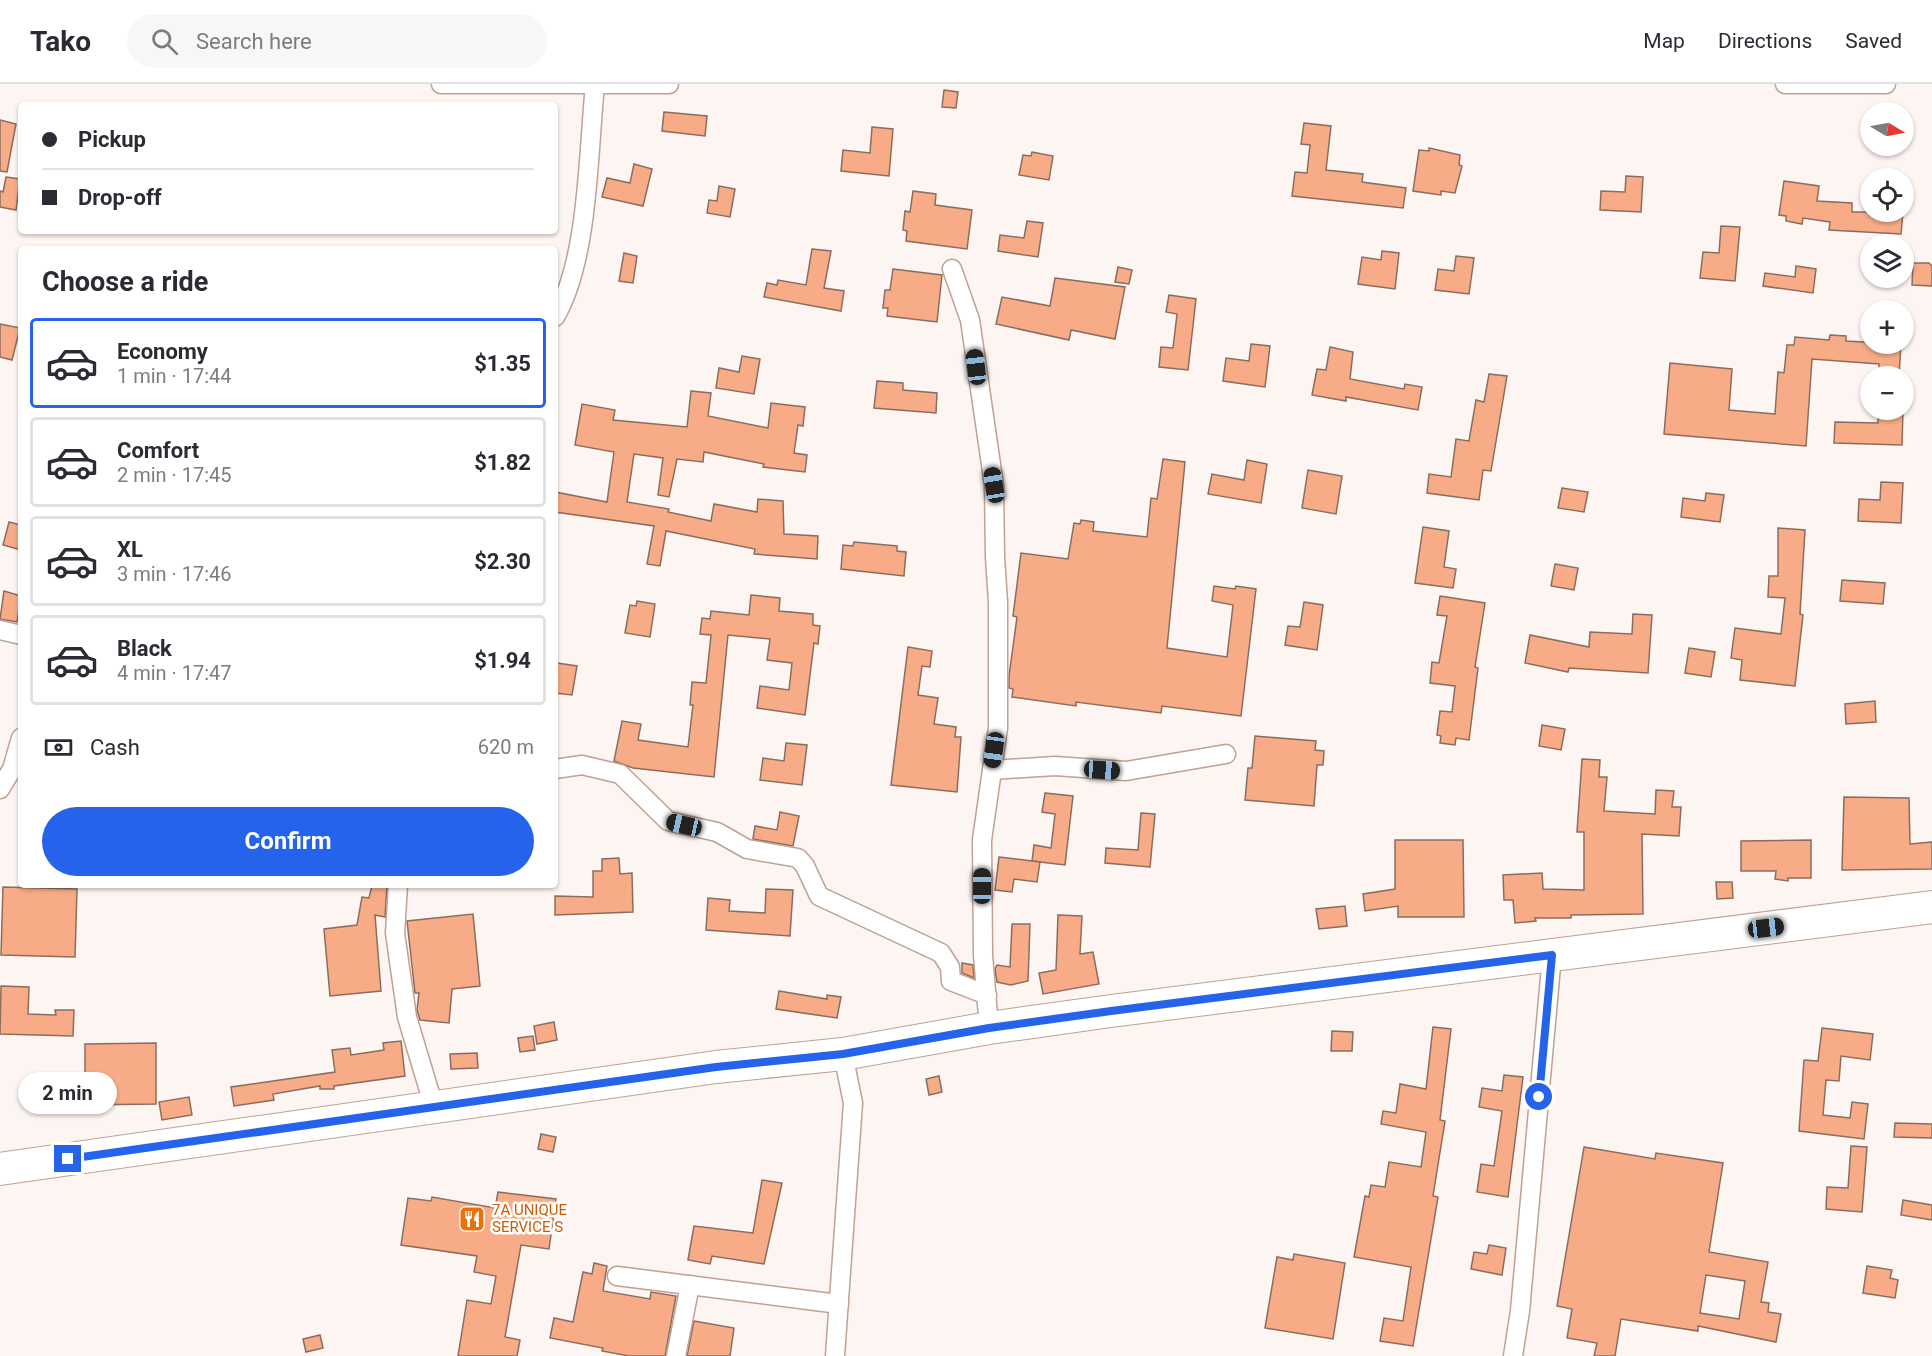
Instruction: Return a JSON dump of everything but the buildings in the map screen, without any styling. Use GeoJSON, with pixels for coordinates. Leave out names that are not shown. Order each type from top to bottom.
{"type":"FeatureCollection","features":[{"type":"Feature","properties":{"kind":"highway"},"geometry":{"type":"LineString","coordinates":[[0,1169],[716,1067],[843,1054],[989,1028],[1932,907]]}},
{"type":"Feature","properties":{"kind":"street"},"geometry":{"type":"LineString","coordinates":[[441,84],[669,84]]}},
{"type":"Feature","properties":{"kind":"street"},"geometry":{"type":"LineString","coordinates":[[1785,84],[1886,84]]}},
{"type":"Feature","properties":{"kind":"street"},"geometry":{"type":"LineString","coordinates":[[558,312],[564,302],[580,236],[595,85]]}},
{"type":"Feature","properties":{"kind":"street"},"geometry":{"type":"LineString","coordinates":[[952,269],[970,320],[994,485],[998,602],[998,728],[982,840],[989,1028]]}},
{"type":"Feature","properties":{"kind":"street"},"geometry":{"type":"LineString","coordinates":[[0,630],[18,634]]}},
{"type":"Feature","properties":{"kind":"street"},"geometry":{"type":"LineString","coordinates":[[0,789],[12,769],[18,748]]}},
{"type":"Feature","properties":{"kind":"street"},"geometry":{"type":"LineString","coordinates":[[992,771],[1055,766],[1126,771],[1226,754]]}},
{"type":"Feature","properties":{"kind":"street"},"geometry":{"type":"LineString","coordinates":[[558,769],[582,765],[620,774],[668,821],[717,832],[747,849],[798,858],[805,866],[819,896],[941,953],[950,967],[951,981],[987,995]]}},
{"type":"Feature","properties":{"kind":"street"},"geometry":{"type":"LineString","coordinates":[[398,888],[395,933],[407,1017],[434,1107]]}},
{"type":"Feature","properties":{"kind":"street"},"geometry":{"type":"LineString","coordinates":[[1513,1356],[1520,1311],[1552,955]]}},
{"type":"Feature","properties":{"kind":"street"},"geometry":{"type":"LineString","coordinates":[[835,1356],[853,1103],[843,1054]]}},
{"type":"Feature","properties":{"kind":"street"},"geometry":{"type":"LineString","coordinates":[[617,1276],[839,1304]]}},
{"type":"Feature","properties":{"kind":"street"},"geometry":{"type":"LineString","coordinates":[[676,1356],[690,1285]]}},
{"type":"Feature","properties":{"kind":"place","name":"7A UNIQUE SERVICE S"},"geometry":{"type":"Point","coordinates":[472,1219]}},
{"type":"Feature","properties":{"kind":"route"},"geometry":{"type":"LineString","coordinates":[[68,1159],[716,1067],[843,1054],[989,1028],[1111,1011],[1552,955],[1539,1097]]}}]}
